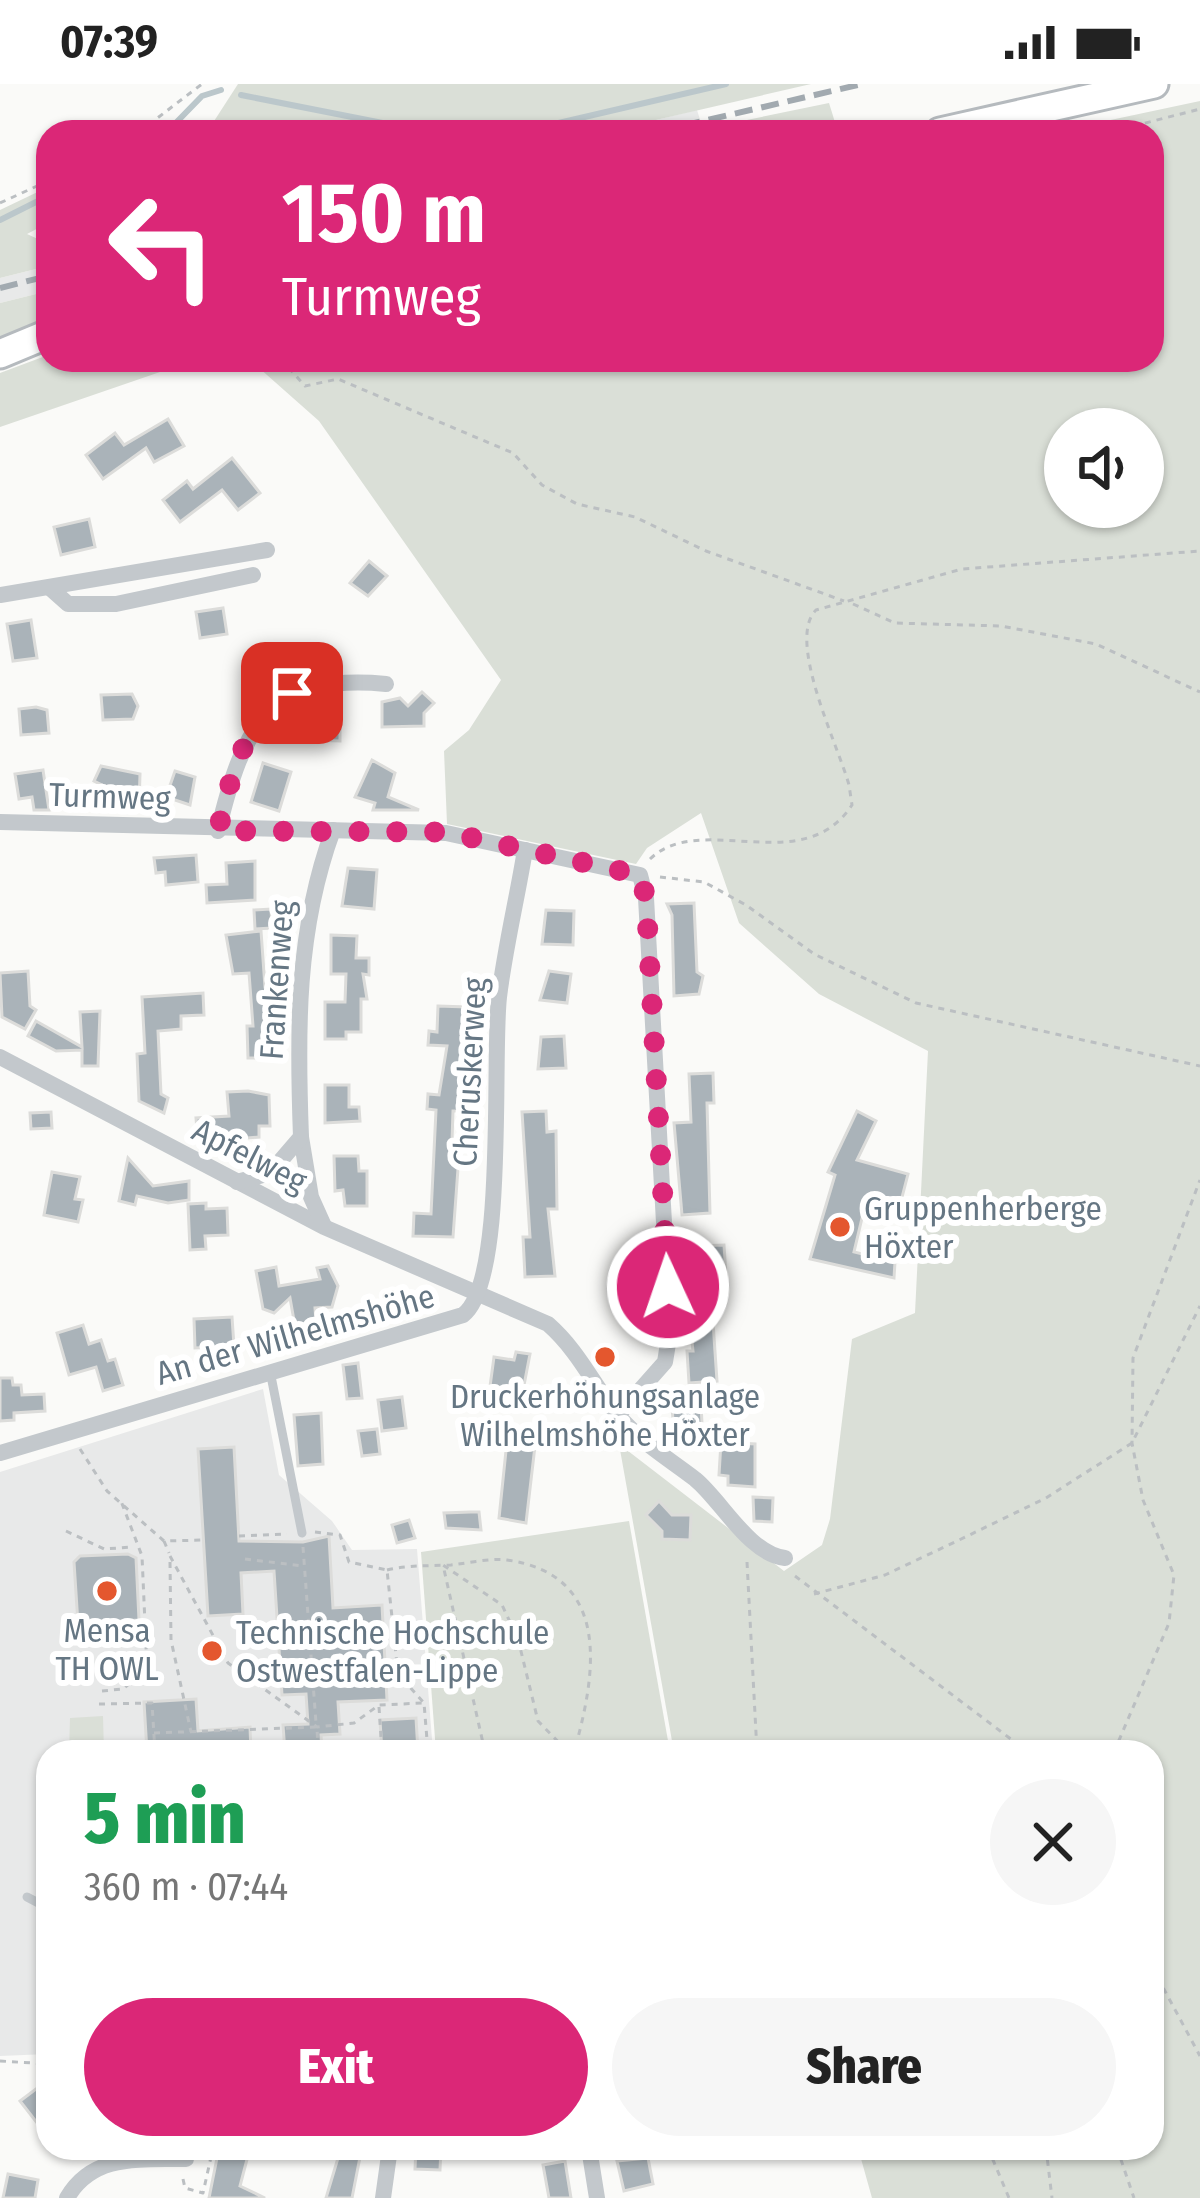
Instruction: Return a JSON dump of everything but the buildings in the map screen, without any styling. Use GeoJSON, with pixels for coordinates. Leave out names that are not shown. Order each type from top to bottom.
{"type":"FeatureCollection","features":[{"type":"Feature","properties":{"kind":"main road"},"geometry":{"type":"LineString","coordinates":[[994,120],[1154,84]]}},
{"type":"Feature","properties":{"kind":"main road"},"geometry":{"type":"LineString","coordinates":[[0,353],[36,339]]}},
{"type":"Feature","properties":{"kind":"street"},"geometry":{"type":"LineString","coordinates":[[0,595],[267,550]]}},
{"type":"Feature","properties":{"kind":"street"},"geometry":{"type":"LineString","coordinates":[[50,588],[68,604],[116,604],[253,574]]}},
{"type":"Feature","properties":{"kind":"street"},"geometry":{"type":"LineString","coordinates":[[218,831],[233,771],[250,733],[271,706],[317,686],[386,684]]}},
{"type":"Feature","properties":{"kind":"street","name":"Turmweg"},"geometry":{"type":"LineString","coordinates":[[0,822],[218,831],[446,832],[640,875]]}},
{"type":"Feature","properties":{"kind":"street","name":"Frankenweg"},"geometry":{"type":"LineString","coordinates":[[324,1227],[311,1197],[301,1138],[298,1063],[306,915],[333,830]]}},
{"type":"Feature","properties":{"kind":"street","name":"Cheruskerweg"},"geometry":{"type":"LineString","coordinates":[[478,1298],[492,1229],[500,994],[525,850]]}},
{"type":"Feature","properties":{"kind":"street"},"geometry":{"type":"LineString","coordinates":[[617,1415],[665,1362],[670,1330],[646,898],[640,875]]}},
{"type":"Feature","properties":{"kind":"street","name":"Apfelweg"},"geometry":{"type":"LineString","coordinates":[[0,1057],[324,1227],[478,1298]]}},
{"type":"Feature","properties":{"kind":"street"},"geometry":{"type":"LineString","coordinates":[[235,1182],[271,1173],[301,1138]]}},
{"type":"Feature","properties":{"kind":"street","name":"An der Wilhelmshöhe"},"geometry":{"type":"LineString","coordinates":[[0,1453],[463,1316],[478,1298],[548,1324],[573,1346],[617,1415],[652,1452],[696,1479],[747,1532],[781,1557]]}},
{"type":"Feature","properties":{"kind":"street"},"geometry":{"type":"LineString","coordinates":[[67,2198],[93,2170],[115,2160]]}},
{"type":"Feature","properties":{"kind":"street"},"geometry":{"type":"LineString","coordinates":[[383,2198],[388,2160]]}},
{"type":"Feature","properties":{"kind":"street"},"geometry":{"type":"LineString","coordinates":[[591,2160],[597,2198]]}},
{"type":"Feature","properties":{"kind":"lane"},"geometry":{"type":"LineString","coordinates":[[270,1371],[302,1533]]}},
{"type":"Feature","properties":{"kind":"lane"},"geometry":{"type":"LineString","coordinates":[[27,1897],[36,1902]]}},
{"type":"Feature","properties":{"kind":"path"},"geometry":{"type":"LineString","coordinates":[[155,120],[202,84]]}},
{"type":"Feature","properties":{"kind":"path"},"geometry":{"type":"LineString","coordinates":[[1157,120],[1200,109]]}},
{"type":"Feature","properties":{"kind":"path"},"geometry":{"type":"LineString","coordinates":[[0,203],[36,186]]}},
{"type":"Feature","properties":{"kind":"path"},"geometry":{"type":"LineString","coordinates":[[293,372],[305,386],[338,379],[513,453],[542,484],[577,504],[635,517],[706,551],[895,623],[1001,626],[1096,644],[1200,692]]}},
{"type":"Feature","properties":{"kind":"path"},"geometry":{"type":"LineString","coordinates":[[1200,550],[962,569],[816,610],[803,632],[810,671],[849,785],[853,805],[842,822],[823,835],[800,840],[678,844],[654,854],[640,875],[704,882],[746,905],[814,954],[916,1003],[1200,1066]]}},
{"type":"Feature","properties":{"kind":"path"},"geometry":{"type":"LineString","coordinates":[[1119,1740],[1169,1623],[1174,1575],[1143,1500],[1132,1443],[1133,1358],[1200,1180]]}},
{"type":"Feature","properties":{"kind":"path"},"geometry":{"type":"LineString","coordinates":[[814,1594],[904,1566],[1046,1498],[1132,1443],[1200,1306]]}},
{"type":"Feature","properties":{"kind":"path"},"geometry":{"type":"LineString","coordinates":[[80,1450],[86,1464],[164,1541],[228,1663],[316,1727]]}},
{"type":"Feature","properties":{"kind":"path"},"geometry":{"type":"LineString","coordinates":[[102,1690],[123,1689],[147,1669],[142,1556],[134,1547],[135,1529],[122,1501]]}},
{"type":"Feature","properties":{"kind":"path"},"geometry":{"type":"LineString","coordinates":[[66,1531],[104,1549],[134,1547]]}},
{"type":"Feature","properties":{"kind":"path"},"geometry":{"type":"LineString","coordinates":[[747,1532],[757,1740]]}},
{"type":"Feature","properties":{"kind":"path"},"geometry":{"type":"LineString","coordinates":[[302,1533],[317,1740]]}},
{"type":"Feature","properties":{"kind":"path"},"geometry":{"type":"LineString","coordinates":[[239,1536],[340,1535],[349,1562],[387,1570],[504,1560],[548,1571],[579,1597],[592,1658],[590,1696],[575,1740]]}},
{"type":"Feature","properties":{"kind":"path"},"geometry":{"type":"LineString","coordinates":[[164,1541],[203,1540]]}},
{"type":"Feature","properties":{"kind":"path"},"geometry":{"type":"LineString","coordinates":[[170,1556],[171,1640],[190,1732]]}},
{"type":"Feature","properties":{"kind":"path"},"geometry":{"type":"LineString","coordinates":[[781,1557],[814,1594],[933,1675],[1013,1740]]}},
{"type":"Feature","properties":{"kind":"path"},"geometry":{"type":"LineString","coordinates":[[245,1559],[304,1566]]}},
{"type":"Feature","properties":{"kind":"path"},"geometry":{"type":"LineString","coordinates":[[443,1565],[482,1740]]}},
{"type":"Feature","properties":{"kind":"path"},"geometry":{"type":"LineString","coordinates":[[443,1565],[502,1605],[518,1639],[538,1720],[559,1740]]}},
{"type":"Feature","properties":{"kind":"path"},"geometry":{"type":"LineString","coordinates":[[387,1570],[398,1674],[424,1703],[427,1740]]}},
{"type":"Feature","properties":{"kind":"path"},"geometry":{"type":"LineString","coordinates":[[98,1704],[152,1703],[154,1740]]}},
{"type":"Feature","properties":{"kind":"path"},"geometry":{"type":"LineString","coordinates":[[154,1733],[354,1723],[379,1706],[424,1703]]}},
{"type":"Feature","properties":{"kind":"path"},"geometry":{"type":"LineString","coordinates":[[379,1706],[381,1740]]}},
{"type":"Feature","properties":{"kind":"path"},"geometry":{"type":"LineString","coordinates":[[1164,1989],[1200,2056]]}},
{"type":"Feature","properties":{"kind":"path"},"geometry":{"type":"LineString","coordinates":[[0,2061],[36,2063]]}},
{"type":"Feature","properties":{"kind":"path"},"geometry":{"type":"LineString","coordinates":[[183,2181],[185,2188],[203,2193],[210,2160]]}},
{"type":"Feature","properties":{"kind":"path"},"geometry":{"type":"LineString","coordinates":[[993,2160],[1009,2198]]}},
{"type":"Feature","properties":{"kind":"path"},"geometry":{"type":"LineString","coordinates":[[1047,2160],[1052,2198]]}},
{"type":"Feature","properties":{"kind":"path"},"geometry":{"type":"LineString","coordinates":[[1121,2160],[1134,2198]]}},
{"type":"Feature","properties":{"kind":"shaded area"},"geometry":{"type":"Polygon","coordinates":[[[238,84],[811,84],[656,120],[215,120],[238,84]]]}},
{"type":"Feature","properties":{"kind":"shaded area"},"geometry":{"type":"Polygon","coordinates":[[[1200,101],[1200,2198],[872,2198],[861,2160],[1164,2160],[1164,1740],[672,1740],[619,1444],[784,1571],[822,1545],[830,1519],[852,1339],[915,1313],[928,1051],[819,994],[739,923],[701,813],[647,848],[636,864],[447,824],[444,751],[469,730],[501,680],[319,421],[264,372],[1164,372],[1164,120],[1111,120],[1200,101]]]}},
{"type":"Feature","properties":{"kind":"shaded area"},"geometry":{"type":"Polygon","coordinates":[[[829,103],[834,120],[747,120],[829,103]]]}},
{"type":"Feature","properties":{"kind":"shaded area"},"geometry":{"type":"Polygon","coordinates":[[[697,110],[700,120],[656,120],[697,110]]]}},
{"type":"Feature","properties":{"kind":"shaded area"},"geometry":{"type":"Polygon","coordinates":[[[36,193],[36,229],[27,234],[36,238],[36,269],[0,278],[0,210],[36,193]]]}},
{"type":"Feature","properties":{"kind":"shaded area"},"geometry":{"type":"Polygon","coordinates":[[[36,269],[36,294],[0,303],[0,278],[36,269]]]}},
{"type":"Feature","properties":{"kind":"shaded area"},"geometry":{"type":"Polygon","coordinates":[[[36,294],[36,323],[0,339],[0,303],[36,294]]]}},
{"type":"Feature","properties":{"kind":"shaded area"},"geometry":{"type":"Polygon","coordinates":[[[36,360],[36,372],[160,372],[0,427],[0,373],[36,360]]]}},
{"type":"Feature","properties":{"kind":"shaded area","name":"Technische Hochschule Ostwestfalen-Lippe"},"geometry":{"type":"Polygon","coordinates":[[[263,1389],[279,1475],[332,1521],[352,1550],[417,1549],[432,1740],[36,1740],[36,2054],[0,2056],[0,1472],[263,1389]]]}},
{"type":"Feature","properties":{"kind":"shaded area"},"geometry":{"type":"Polygon","coordinates":[[[629,1521],[668,1740],[435,1740],[421,1552],[629,1521]]]}},
{"type":"Feature","properties":{"kind":"shaded area"},"geometry":{"type":"Polygon","coordinates":[[[103,1716],[104,1740],[69,1740],[70,1718],[103,1716]]]}},
{"type":"Feature","properties":{"kind":"waterway"},"geometry":{"type":"LineString","coordinates":[[572,120],[726,84]]}},
{"type":"Feature","properties":{"kind":"waterway"},"geometry":{"type":"LineString","coordinates":[[179,120],[202,96],[221,90]]}},
{"type":"Feature","properties":{"kind":"waterway"},"geometry":{"type":"LineString","coordinates":[[241,95],[367,120]]}},
{"type":"Feature","properties":{"kind":"waterway"},"geometry":{"type":"LineString","coordinates":[[0,220],[36,202]]}},
{"type":"Feature","properties":{"kind":"railway"},"geometry":{"type":"LineString","coordinates":[[708,120],[862,84]]}},
{"type":"Feature","properties":{"kind":"railway"},"geometry":{"type":"LineString","coordinates":[[0,288],[36,279]]}},
{"type":"Feature","properties":{"kind":"place","name":"Gruppenherberge Höxter"},"geometry":{"type":"Point","coordinates":[840,1227]}},
{"type":"Feature","properties":{"kind":"place","name":"Druckerhöhungsanlage Wilhelmshöhe Höxter"},"geometry":{"type":"Point","coordinates":[605,1357]}},
{"type":"Feature","properties":{"kind":"place","name":"Mensa TH OWL"},"geometry":{"type":"Point","coordinates":[107,1591]}},
{"type":"Feature","properties":{"kind":"place","name":"Technische Hochschule Ostwestfalen-Lippe"},"geometry":{"type":"Point","coordinates":[212,1651]}},
{"type":"Feature","properties":{"kind":"route"},"geometry":{"type":"LineString","coordinates":[[292,693],[271,706],[250,733],[233,771],[218,831],[446,832],[640,875],[646,898],[668,1287]]}}]}
